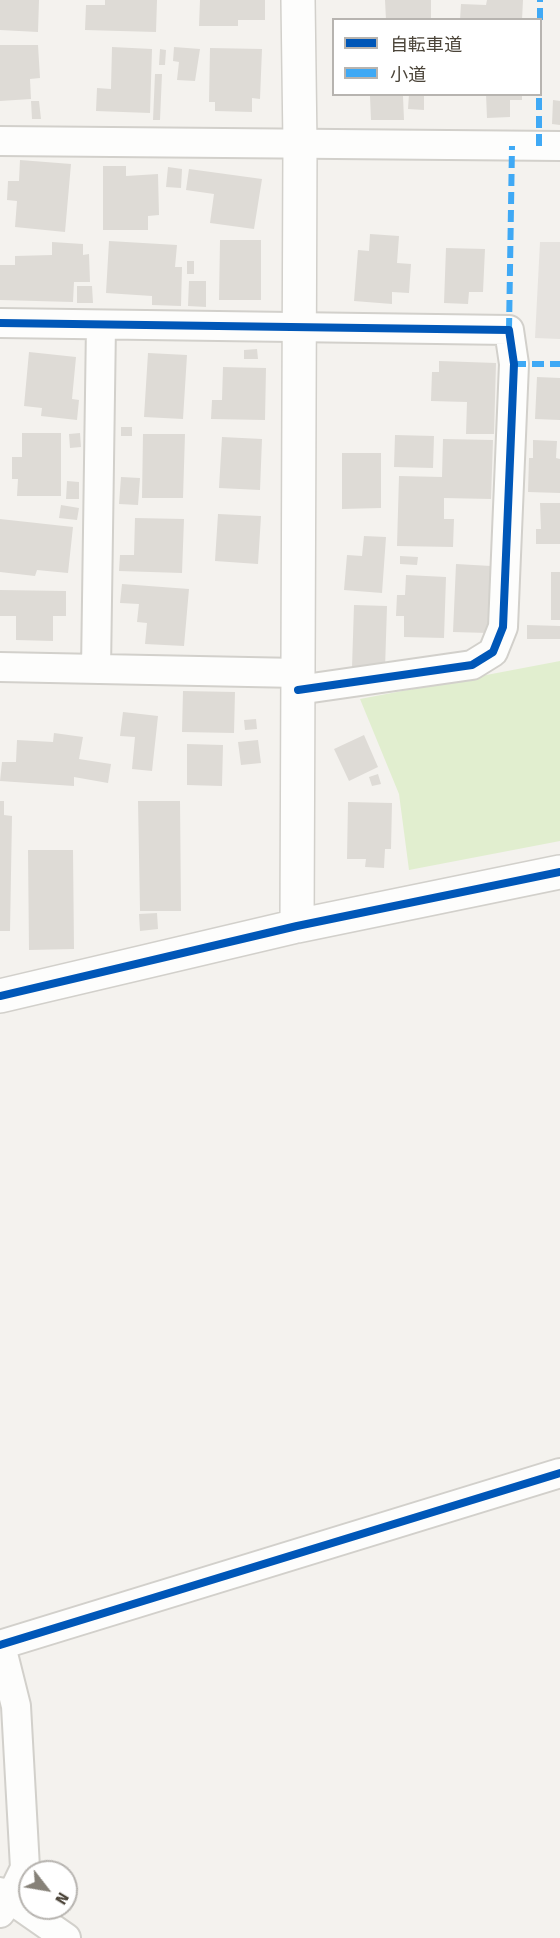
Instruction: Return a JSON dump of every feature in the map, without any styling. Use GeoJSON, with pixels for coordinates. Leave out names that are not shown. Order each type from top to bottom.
{"type":"FeatureCollection","features":[{"type":"Feature","properties":{"kind":"street"},"geometry":{"type":"LineString","coordinates":[[297,926],[300,144],[298,0]]}},
{"type":"Feature","properties":{"kind":"street"},"geometry":{"type":"LineString","coordinates":[[0,141],[560,146]]}},
{"type":"Feature","properties":{"kind":"street"},"geometry":{"type":"LineString","coordinates":[[0,323],[509,330],[514,364],[503,627],[493,652],[472,665],[298,682],[96,669],[0,667]]}},
{"type":"Feature","properties":{"kind":"street"},"geometry":{"type":"LineString","coordinates":[[96,669],[101,324]]}},
{"type":"Feature","properties":{"kind":"street"},"geometry":{"type":"LineString","coordinates":[[0,996],[297,926],[560,872]]}},
{"type":"Feature","properties":{"kind":"street"},"geometry":{"type":"LineString","coordinates":[[66,1938],[3,1901],[25,1868],[16,1706],[0,1646],[560,1473]]}},
{"type":"Feature","properties":{"kind":"green space"},"geometry":{"type":"Polygon","coordinates":[[[560,661],[560,841],[409,870],[399,794],[360,699],[560,661]]]}},
{"type":"Feature","properties":{"kind":"shaded area"},"geometry":{"type":"Polygon","coordinates":[[[540,242],[560,242],[560,339],[535,338],[540,242]]]}},
{"type":"Feature","properties":{"kind":"building"},"geometry":{"type":"Polygon","coordinates":[[[0,0],[39,0],[38,32],[0,30],[0,0]]]}},
{"type":"Feature","properties":{"kind":"building"},"geometry":{"type":"Polygon","coordinates":[[[105,0],[157,0],[156,32],[85,30],[86,5],[105,5],[105,0]]]}},
{"type":"Feature","properties":{"kind":"building"},"geometry":{"type":"Polygon","coordinates":[[[200,0],[265,0],[265,20],[238,20],[238,26],[199,26],[200,0]]]}},
{"type":"Feature","properties":{"kind":"building"},"geometry":{"type":"Polygon","coordinates":[[[385,0],[431,0],[431,18],[386,18],[385,0]]]}},
{"type":"Feature","properties":{"kind":"building"},"geometry":{"type":"Polygon","coordinates":[[[487,0],[523,0],[522,18],[460,18],[461,4],[486,5],[487,0]]]}},
{"type":"Feature","properties":{"kind":"building"},"geometry":{"type":"Polygon","coordinates":[[[0,45],[38,45],[40,78],[30,79],[31,99],[0,101],[0,45]]]}},
{"type":"Feature","properties":{"kind":"building"},"geometry":{"type":"Polygon","coordinates":[[[112,47],[152,49],[150,113],[96,111],[97,88],[111,89],[112,47]]]}},
{"type":"Feature","properties":{"kind":"building"},"geometry":{"type":"Polygon","coordinates":[[[174,47],[200,49],[195,81],[177,80],[179,62],[173,61],[174,47]]]}},
{"type":"Feature","properties":{"kind":"building"},"geometry":{"type":"Polygon","coordinates":[[[210,48],[262,49],[260,99],[252,98],[252,112],[215,111],[215,102],[209,102],[210,48]]]}},
{"type":"Feature","properties":{"kind":"building"},"geometry":{"type":"Polygon","coordinates":[[[160,49],[166,50],[165,65],[159,65],[160,49]]]}},
{"type":"Feature","properties":{"kind":"building"},"geometry":{"type":"Polygon","coordinates":[[[155,74],[162,74],[160,120],[153,120],[155,74]]]}},
{"type":"Feature","properties":{"kind":"building"},"geometry":{"type":"Polygon","coordinates":[[[370,96],[403,96],[404,120],[371,120],[370,96]]]}},
{"type":"Feature","properties":{"kind":"building"},"geometry":{"type":"Polygon","coordinates":[[[409,96],[424,96],[424,110],[408,109],[409,96]]]}},
{"type":"Feature","properties":{"kind":"building"},"geometry":{"type":"Polygon","coordinates":[[[486,96],[522,96],[522,100],[510,100],[510,117],[487,118],[486,96]]]}},
{"type":"Feature","properties":{"kind":"building"},"geometry":{"type":"Polygon","coordinates":[[[553,100],[560,101],[560,125],[552,124],[553,100]]]}},
{"type":"Feature","properties":{"kind":"building"},"geometry":{"type":"Polygon","coordinates":[[[31,101],[39,101],[41,119],[32,119],[31,101]]]}},
{"type":"Feature","properties":{"kind":"building"},"geometry":{"type":"Polygon","coordinates":[[[20,160],[71,164],[65,232],[15,227],[17,201],[7,200],[8,181],[19,181],[20,160]]]}},
{"type":"Feature","properties":{"kind":"building"},"geometry":{"type":"Polygon","coordinates":[[[103,166],[126,166],[126,176],[158,174],[159,215],[148,216],[148,230],[103,230],[103,166]]]}},
{"type":"Feature","properties":{"kind":"building"},"geometry":{"type":"Polygon","coordinates":[[[168,167],[182,169],[181,188],[166,187],[168,167]]]}},
{"type":"Feature","properties":{"kind":"building"},"geometry":{"type":"Polygon","coordinates":[[[189,169],[262,179],[254,229],[210,223],[214,194],[186,190],[189,169]]]}},
{"type":"Feature","properties":{"kind":"building"},"geometry":{"type":"Polygon","coordinates":[[[370,234],[399,236],[397,263],[411,264],[409,293],[392,292],[392,304],[354,301],[358,250],[369,251],[370,234]]]}},
{"type":"Feature","properties":{"kind":"building"},"geometry":{"type":"Polygon","coordinates":[[[220,240],[261,240],[261,300],[219,300],[220,240]]]}},
{"type":"Feature","properties":{"kind":"building"},"geometry":{"type":"Polygon","coordinates":[[[109,241],[177,245],[175,267],[182,267],[181,306],[152,305],[152,296],[106,293],[109,241]]]}},
{"type":"Feature","properties":{"kind":"building"},"geometry":{"type":"Polygon","coordinates":[[[52,242],[83,244],[83,255],[89,254],[90,282],[74,282],[73,302],[0,300],[0,265],[15,265],[15,256],[52,255],[52,242]]]}},
{"type":"Feature","properties":{"kind":"building"},"geometry":{"type":"Polygon","coordinates":[[[446,248],[485,249],[483,292],[469,292],[468,304],[444,303],[446,248]]]}},
{"type":"Feature","properties":{"kind":"building"},"geometry":{"type":"Polygon","coordinates":[[[187,261],[194,261],[194,274],[187,274],[187,261]]]}},
{"type":"Feature","properties":{"kind":"building"},"geometry":{"type":"Polygon","coordinates":[[[189,281],[206,281],[206,307],[188,306],[189,281]]]}},
{"type":"Feature","properties":{"kind":"building"},"geometry":{"type":"Polygon","coordinates":[[[77,286],[92,286],[93,303],[77,303],[77,286]]]}},
{"type":"Feature","properties":{"kind":"building"},"geometry":{"type":"Polygon","coordinates":[[[257,349],[258,359],[244,359],[244,350],[257,349]]]}},
{"type":"Feature","properties":{"kind":"building"},"geometry":{"type":"Polygon","coordinates":[[[29,352],[76,357],[72,399],[79,400],[77,420],[41,416],[42,408],[24,406],[29,352]]]}},
{"type":"Feature","properties":{"kind":"building"},"geometry":{"type":"Polygon","coordinates":[[[148,353],[187,355],[183,419],[144,417],[148,353]]]}},
{"type":"Feature","properties":{"kind":"building"},"geometry":{"type":"Polygon","coordinates":[[[439,361],[496,363],[494,434],[466,434],[467,402],[431,401],[432,372],[439,372],[439,361]]]}},
{"type":"Feature","properties":{"kind":"building"},"geometry":{"type":"Polygon","coordinates":[[[223,367],[266,368],[265,420],[211,419],[212,400],[222,400],[223,367]]]}},
{"type":"Feature","properties":{"kind":"building"},"geometry":{"type":"Polygon","coordinates":[[[537,377],[560,378],[560,420],[535,419],[537,377]]]}},
{"type":"Feature","properties":{"kind":"building"},"geometry":{"type":"Polygon","coordinates":[[[121,427],[132,427],[132,436],[121,436],[121,427]]]}},
{"type":"Feature","properties":{"kind":"building"},"geometry":{"type":"Polygon","coordinates":[[[22,433],[61,433],[61,496],[17,496],[18,479],[12,479],[12,457],[22,457],[22,433]]]}},
{"type":"Feature","properties":{"kind":"building"},"geometry":{"type":"Polygon","coordinates":[[[80,433],[81,447],[70,448],[69,434],[80,433]]]}},
{"type":"Feature","properties":{"kind":"building"},"geometry":{"type":"Polygon","coordinates":[[[143,434],[185,434],[183,498],[142,498],[143,434]]]}},
{"type":"Feature","properties":{"kind":"building"},"geometry":{"type":"Polygon","coordinates":[[[395,435],[434,436],[433,468],[394,467],[395,435]]]}},
{"type":"Feature","properties":{"kind":"building"},"geometry":{"type":"Polygon","coordinates":[[[222,437],[262,439],[260,490],[219,488],[222,437]]]}},
{"type":"Feature","properties":{"kind":"building"},"geometry":{"type":"Polygon","coordinates":[[[443,439],[493,440],[491,499],[444,498],[444,519],[454,519],[453,547],[397,546],[399,476],[442,477],[443,439]]]}},
{"type":"Feature","properties":{"kind":"building"},"geometry":{"type":"Polygon","coordinates":[[[533,440],[557,441],[556,458],[560,459],[560,493],[528,492],[529,458],[533,458],[533,440]]]}},
{"type":"Feature","properties":{"kind":"building"},"geometry":{"type":"Polygon","coordinates":[[[342,453],[381,453],[381,508],[342,509],[342,453]]]}},
{"type":"Feature","properties":{"kind":"building"},"geometry":{"type":"Polygon","coordinates":[[[121,477],[140,478],[138,505],[119,504],[121,477]]]}},
{"type":"Feature","properties":{"kind":"building"},"geometry":{"type":"Polygon","coordinates":[[[67,481],[79,482],[79,499],[66,499],[67,481]]]}},
{"type":"Feature","properties":{"kind":"building"},"geometry":{"type":"Polygon","coordinates":[[[540,503],[560,503],[560,544],[536,544],[536,529],[541,529],[540,503]]]}},
{"type":"Feature","properties":{"kind":"building"},"geometry":{"type":"Polygon","coordinates":[[[61,505],[79,508],[77,520],[59,518],[61,505]]]}},
{"type":"Feature","properties":{"kind":"building"},"geometry":{"type":"Polygon","coordinates":[[[218,514],[261,516],[258,564],[215,561],[218,514]]]}},
{"type":"Feature","properties":{"kind":"building"},"geometry":{"type":"Polygon","coordinates":[[[135,518],[184,519],[182,573],[119,571],[120,555],[134,555],[135,518]]]}},
{"type":"Feature","properties":{"kind":"building"},"geometry":{"type":"Polygon","coordinates":[[[0,519],[73,527],[68,573],[37,570],[35,576],[0,572],[0,519]]]}},
{"type":"Feature","properties":{"kind":"building"},"geometry":{"type":"Polygon","coordinates":[[[364,536],[386,537],[382,593],[344,590],[347,555],[362,556],[364,536]]]}},
{"type":"Feature","properties":{"kind":"building"},"geometry":{"type":"Polygon","coordinates":[[[400,556],[418,557],[417,565],[400,564],[400,556]]]}},
{"type":"Feature","properties":{"kind":"building"},"geometry":{"type":"Polygon","coordinates":[[[456,564],[491,566],[488,633],[453,632],[456,564]]]}},
{"type":"Feature","properties":{"kind":"building"},"geometry":{"type":"Polygon","coordinates":[[[551,572],[560,572],[560,620],[551,620],[551,572]]]}},
{"type":"Feature","properties":{"kind":"building"},"geometry":{"type":"Polygon","coordinates":[[[406,575],[446,577],[444,638],[404,637],[404,616],[396,616],[397,595],[405,595],[406,575]]]}},
{"type":"Feature","properties":{"kind":"building"},"geometry":{"type":"Polygon","coordinates":[[[122,584],[189,589],[184,646],[145,644],[147,623],[137,622],[139,604],[120,603],[122,584]]]}},
{"type":"Feature","properties":{"kind":"building"},"geometry":{"type":"Polygon","coordinates":[[[0,590],[66,591],[66,616],[53,616],[53,641],[16,640],[16,616],[0,616],[0,590]]]}},
{"type":"Feature","properties":{"kind":"building"},"geometry":{"type":"Polygon","coordinates":[[[354,605],[387,606],[385,669],[352,668],[354,605]]]}},
{"type":"Feature","properties":{"kind":"building"},"geometry":{"type":"Polygon","coordinates":[[[527,625],[560,626],[560,639],[527,639],[527,625]]]}},
{"type":"Feature","properties":{"kind":"building"},"geometry":{"type":"Polygon","coordinates":[[[183,691],[235,692],[234,733],[182,732],[183,691]]]}},
{"type":"Feature","properties":{"kind":"building"},"geometry":{"type":"Polygon","coordinates":[[[123,712],[158,716],[152,771],[132,769],[135,737],[120,736],[123,712]]]}},
{"type":"Feature","properties":{"kind":"building"},"geometry":{"type":"Polygon","coordinates":[[[256,719],[257,729],[245,730],[244,720],[256,719]]]}},
{"type":"Feature","properties":{"kind":"building"},"geometry":{"type":"Polygon","coordinates":[[[54,733],[83,737],[79,759],[111,764],[108,783],[74,777],[74,786],[0,781],[2,762],[16,762],[17,740],[53,742],[54,733]]]}},
{"type":"Feature","properties":{"kind":"building"},"geometry":{"type":"Polygon","coordinates":[[[364,735],[378,767],[349,781],[334,749],[364,735]]]}},
{"type":"Feature","properties":{"kind":"building"},"geometry":{"type":"Polygon","coordinates":[[[258,740],[261,763],[241,765],[238,742],[258,740]]]}},
{"type":"Feature","properties":{"kind":"building"},"geometry":{"type":"Polygon","coordinates":[[[187,744],[223,745],[222,786],[187,785],[187,744]]]}},
{"type":"Feature","properties":{"kind":"building"},"geometry":{"type":"Polygon","coordinates":[[[378,774],[381,784],[372,786],[369,777],[378,774]]]}},
{"type":"Feature","properties":{"kind":"building"},"geometry":{"type":"Polygon","coordinates":[[[0,801],[4,801],[4,815],[12,816],[10,931],[0,931],[0,801]]]}},
{"type":"Feature","properties":{"kind":"building"},"geometry":{"type":"Polygon","coordinates":[[[138,801],[180,801],[181,911],[140,911],[138,801]]]}},
{"type":"Feature","properties":{"kind":"building"},"geometry":{"type":"Polygon","coordinates":[[[348,802],[392,803],[391,849],[385,849],[384,868],[365,867],[366,859],[347,859],[348,802]]]}},
{"type":"Feature","properties":{"kind":"building"},"geometry":{"type":"Polygon","coordinates":[[[28,850],[73,850],[74,949],[29,950],[28,850]]]}},
{"type":"Feature","properties":{"kind":"building"},"geometry":{"type":"Polygon","coordinates":[[[157,913],[158,929],[140,931],[139,914],[157,913]]]}},
{"type":"Feature","properties":{"kind":"marked path"},"geometry":{"type":"LineString","coordinates":[[540,0],[540,18]]}},
{"type":"Feature","properties":{"kind":"marked path"},"geometry":{"type":"LineString","coordinates":[[539,96],[539,146]]}},
{"type":"Feature","properties":{"kind":"marked path"},"geometry":{"type":"LineString","coordinates":[[509,330],[512,146]]}},
{"type":"Feature","properties":{"kind":"marked path"},"geometry":{"type":"LineString","coordinates":[[514,364],[560,364]]}},
{"type":"Feature","properties":{"kind":"cycle path"},"geometry":{"type":"LineString","coordinates":[[0,323],[509,330],[514,364],[503,627],[493,652],[472,665],[298,690]]}},
{"type":"Feature","properties":{"kind":"cycle path"},"geometry":{"type":"LineString","coordinates":[[0,996],[297,926],[560,872]]}},
{"type":"Feature","properties":{"kind":"cycle path"},"geometry":{"type":"LineString","coordinates":[[0,1645],[560,1473]]}}]}
